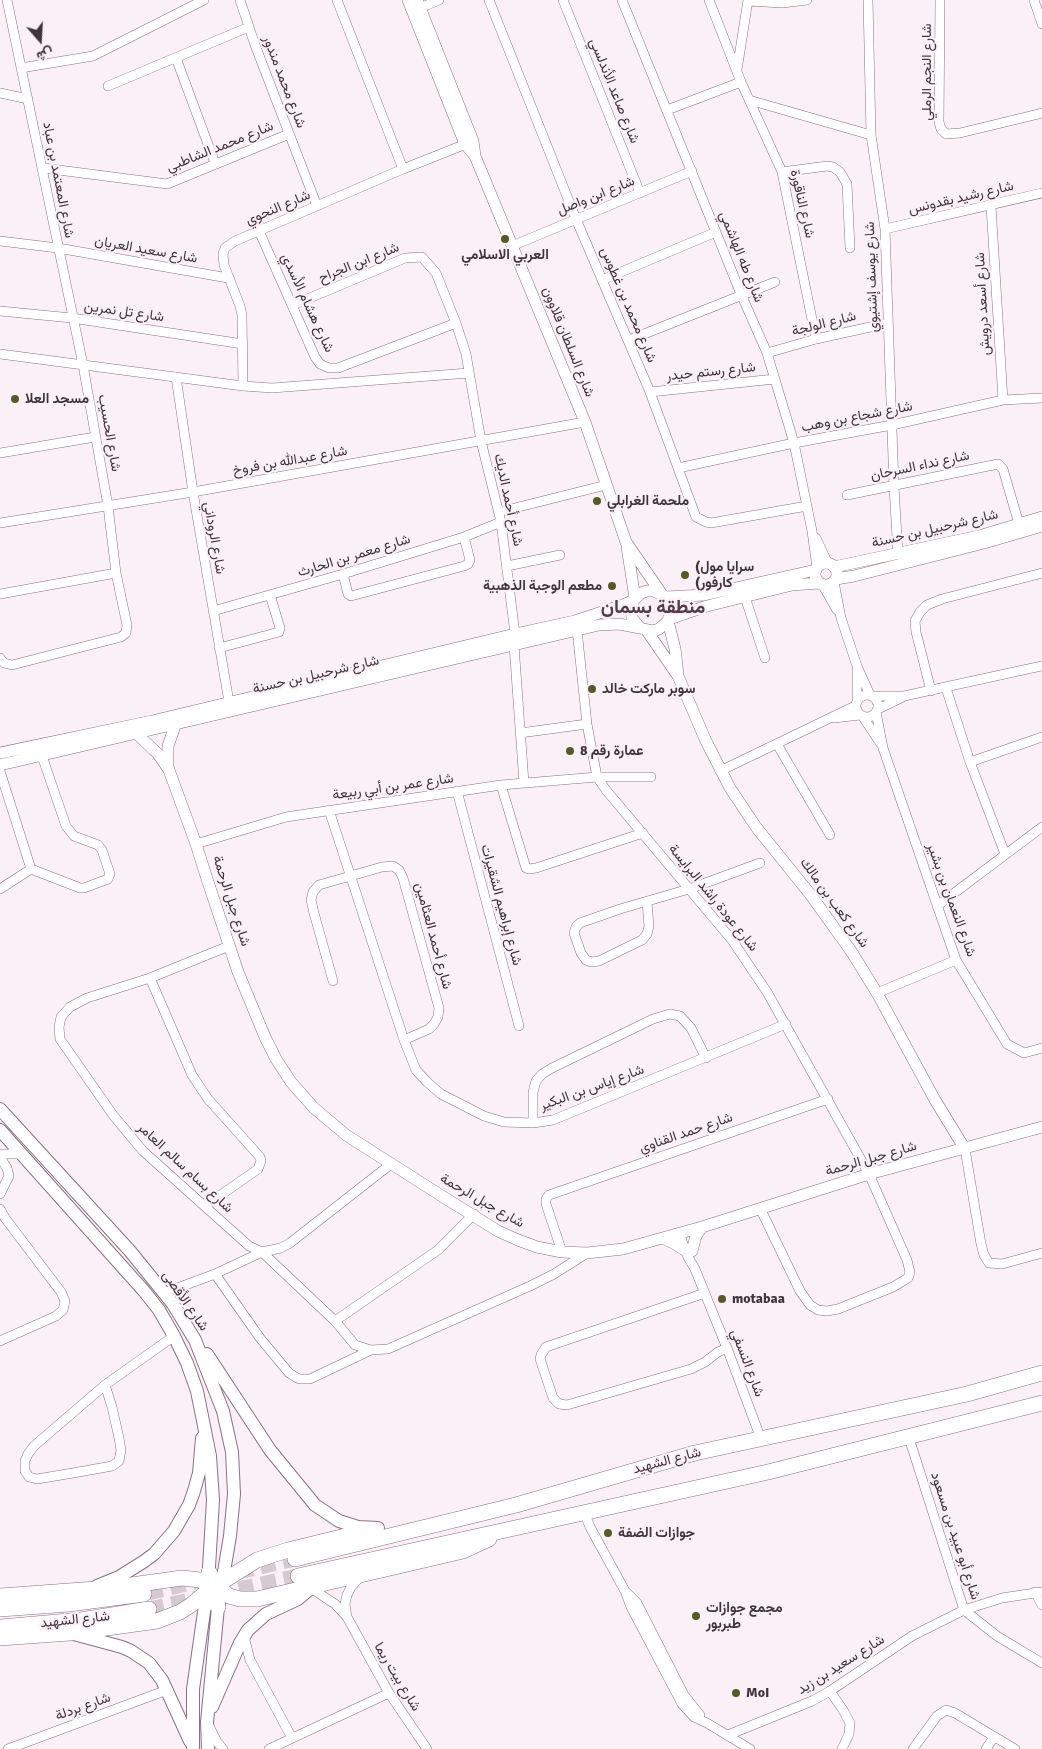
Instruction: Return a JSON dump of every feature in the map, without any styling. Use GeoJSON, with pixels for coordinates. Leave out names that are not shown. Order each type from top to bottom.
{"type":"FeatureCollection","features":[{"type":"Feature","properties":{"kind":"highway","name":"شارع الشهيد"},"geometry":{"type":"LineString","coordinates":[[295,1559],[516,1505],[670,1460],[967,1394],[1042,1373]]}},
{"type":"Feature","properties":{"kind":"highway"},"geometry":{"type":"LineString","coordinates":[[298,1576],[768,1472],[1042,1403]]}},
{"type":"Feature","properties":{"kind":"highway"},"geometry":{"type":"LineString","coordinates":[[0,1638],[70,1633],[157,1621],[180,1612],[250,1564],[272,1555],[468,1506],[487,1504],[516,1505]]}},
{"type":"Feature","properties":{"kind":"highway"},"geometry":{"type":"LineString","coordinates":[[0,1596],[131,1586],[191,1578],[234,1598],[251,1600],[311,1588],[362,1574],[463,1551],[486,1541],[500,1531]]}},
{"type":"Feature","properties":{"kind":"highway","name":"شارع الشهيد"},"geometry":{"type":"LineString","coordinates":[[0,1609],[79,1603],[148,1593]]}},
{"type":"Feature","properties":{"kind":"highway","name":"شارع الشهيد"},"geometry":{"type":"LineString","coordinates":[[0,1627],[81,1620],[149,1609]]}},
{"type":"Feature","properties":{"kind":"main road","name":"شارع الأقصى"},"geometry":{"type":"LineString","coordinates":[[0,1109],[130,1251],[183,1319],[195,1340],[223,1411],[232,1452],[233,1515],[214,1588]]}},
{"type":"Feature","properties":{"kind":"main road","name":"شارع الأقصى"},"geometry":{"type":"LineString","coordinates":[[0,1130],[144,1291],[159,1310],[187,1363],[197,1391],[210,1456],[213,1485],[214,1588]]}},
{"type":"Feature","properties":{"kind":"main road"},"geometry":{"type":"LineString","coordinates":[[195,1340],[220,1373],[270,1450],[315,1505],[340,1521],[358,1527],[378,1528]]}},
{"type":"Feature","properties":{"kind":"main road"},"geometry":{"type":"LineString","coordinates":[[89,1589],[106,1583],[131,1570],[154,1554],[174,1531],[189,1505],[197,1482],[201,1454],[202,1413]]}},
{"type":"Feature","properties":{"kind":"main road"},"geometry":{"type":"LineString","coordinates":[[208,1749],[214,1588]]}},
{"type":"Feature","properties":{"kind":"main road"},"geometry":{"type":"LineString","coordinates":[[193,1749],[193,1689],[214,1588]]}},
{"type":"Feature","properties":{"kind":"main road"},"geometry":{"type":"LineString","coordinates":[[208,1719],[244,1636],[259,1619],[298,1599],[311,1588]]}},
{"type":"Feature","properties":{"kind":"main road"},"geometry":{"type":"LineString","coordinates":[[70,1633],[116,1645],[131,1651],[145,1660],[156,1671],[167,1690],[193,1749]]}},
{"type":"Feature","properties":{"kind":"street","name":"شارع المعتمد بن عباد"},"geometry":{"type":"LineString","coordinates":[[7,0],[83,365]]}},
{"type":"Feature","properties":{"kind":"street"},"geometry":{"type":"LineString","coordinates":[[22,68],[93,56],[204,0]]}},
{"type":"Feature","properties":{"kind":"street"},"geometry":{"type":"LineString","coordinates":[[240,0],[249,27]]}},
{"type":"Feature","properties":{"kind":"street"},"geometry":{"type":"LineString","coordinates":[[337,0],[403,169]]}},
{"type":"Feature","properties":{"kind":"street","name":"شارع السلطان قلاوون"},"geometry":{"type":"LineString","coordinates":[[408,0],[476,156],[585,422],[626,542],[634,599]]}},
{"type":"Feature","properties":{"kind":"street"},"geometry":{"type":"LineString","coordinates":[[418,4],[439,0]]}},
{"type":"Feature","properties":{"kind":"street","name":"شارع محمد بن غطوس"},"geometry":{"type":"LineString","coordinates":[[489,0],[576,219],[650,392],[696,517],[711,523],[807,506]]}},
{"type":"Feature","properties":{"kind":"street","name":"شارع صاعد الأندلسي"},"geometry":{"type":"LineString","coordinates":[[563,0],[640,193]]}},
{"type":"Feature","properties":{"kind":"street","name":"شارع طه الهاشمي"},"geometry":{"type":"LineString","coordinates":[[622,0],[741,294],[767,353],[794,443],[812,531],[824,567]]}},
{"type":"Feature","properties":{"kind":"street","name":"شارع الناقورة"},"geometry":{"type":"LineString","coordinates":[[709,0],[737,71],[782,172],[816,339]]}},
{"type":"Feature","properties":{"kind":"street"},"geometry":{"type":"LineString","coordinates":[[737,71],[748,0],[782,3],[807,0]]}},
{"type":"Feature","properties":{"kind":"street","name":"شارع يوسف إشتيوي"},"geometry":{"type":"LineString","coordinates":[[868,0],[871,134],[885,229],[898,554]]}},
{"type":"Feature","properties":{"kind":"street","name":"شارع النجم الرملي"},"geometry":{"type":"LineString","coordinates":[[940,0],[939,122],[941,129],[946,134],[960,134],[1042,113]]}},
{"type":"Feature","properties":{"kind":"street"},"geometry":{"type":"LineString","coordinates":[[1034,0],[1042,24]]}},
{"type":"Feature","properties":{"kind":"street","name":"شارع السلطان قلاوون"},"geometry":{"type":"LineString","coordinates":[[418,4],[469,143]]}},
{"type":"Feature","properties":{"kind":"street","name":"شارع محمد مندور"},"geometry":{"type":"LineString","coordinates":[[108,86],[249,27],[317,206]]}},
{"type":"Feature","properties":{"kind":"street"},"geometry":{"type":"LineString","coordinates":[[176,58],[215,163]]}},
{"type":"Feature","properties":{"kind":"street"},"geometry":{"type":"LineString","coordinates":[[667,110],[742,82]]}},
{"type":"Feature","properties":{"kind":"street"},"geometry":{"type":"LineString","coordinates":[[0,93],[28,99]]}},
{"type":"Feature","properties":{"kind":"street"},"geometry":{"type":"LineString","coordinates":[[750,100],[871,134]]}},
{"type":"Feature","properties":{"kind":"street","name":"شارع محمد الشاطبي"},"geometry":{"type":"LineString","coordinates":[[43,168],[167,184],[289,134]]}},
{"type":"Feature","properties":{"kind":"street","name":"شارع النحوي"},"geometry":{"type":"LineString","coordinates":[[242,386],[243,344],[240,306],[228,278],[223,254],[225,248],[235,241],[403,169],[469,143]]}},
{"type":"Feature","properties":{"kind":"street"},"geometry":{"type":"LineString","coordinates":[[782,172],[827,166],[833,167],[840,172],[847,184],[850,248]]}},
{"type":"Feature","properties":{"kind":"street","name":"شارع ابن واصل"},"geometry":{"type":"LineString","coordinates":[[512,246],[692,172]]}},
{"type":"Feature","properties":{"kind":"street","name":"شارع رشيد بقدونس"},"geometry":{"type":"LineString","coordinates":[[885,229],[1042,193]]}},
{"type":"Feature","properties":{"kind":"street","name":"شارع أسعد درويش"},"geometry":{"type":"LineString","coordinates":[[991,206],[1003,400]]}},
{"type":"Feature","properties":{"kind":"street","name":"شارع هشام الأسدي"},"geometry":{"type":"LineString","coordinates":[[259,231],[315,357],[320,364],[329,368],[338,368],[456,322]]}},
{"type":"Feature","properties":{"kind":"street"},"geometry":{"type":"LineString","coordinates":[[602,280],[716,232]]}},
{"type":"Feature","properties":{"kind":"street","name":"شارع سعيد العريان"},"geometry":{"type":"LineString","coordinates":[[0,241],[58,248],[228,278]]}},
{"type":"Feature","properties":{"kind":"street","name":"شارع ابن الجراح"},"geometry":{"type":"LineString","coordinates":[[293,305],[405,258],[422,257],[436,273],[461,337],[470,373],[481,441]]}},
{"type":"Feature","properties":{"kind":"street"},"geometry":{"type":"LineString","coordinates":[[629,340],[775,282]]}},
{"type":"Feature","properties":{"kind":"street","name":"شارع تل نمرين"},"geometry":{"type":"LineString","coordinates":[[0,310],[72,318],[243,344]]}},
{"type":"Feature","properties":{"kind":"street","name":"شارع الولجة"},"geometry":{"type":"LineString","coordinates":[[767,353],[816,339],[888,323]]}},
{"type":"Feature","properties":{"kind":"street"},"geometry":{"type":"LineString","coordinates":[[0,354],[242,386],[272,388],[470,373]]}},
{"type":"Feature","properties":{"kind":"street","name":"شارع الحسيب"},"geometry":{"type":"LineString","coordinates":[[0,658],[4,663],[12,665],[121,637],[126,633],[128,625],[116,573],[108,506],[83,365]]}},
{"type":"Feature","properties":{"kind":"street","name":"شارع الروداني"},"geometry":{"type":"LineString","coordinates":[[176,377],[193,492],[229,702]]}},
{"type":"Feature","properties":{"kind":"street","name":"شارع رستم حيدر"},"geometry":{"type":"LineString","coordinates":[[650,392],[775,379]]}},
{"type":"Feature","properties":{"kind":"street","name":"شارع شجاع بن وهب"},"geometry":{"type":"LineString","coordinates":[[678,468],[794,443],[892,425],[1003,400],[1042,398]]}},
{"type":"Feature","properties":{"kind":"street","name":"شارع عبدالله بن فروخ"},"geometry":{"type":"LineString","coordinates":[[0,523],[193,492],[585,422]]}},
{"type":"Feature","properties":{"kind":"street"},"geometry":{"type":"LineString","coordinates":[[0,454],[95,437]]}},
{"type":"Feature","properties":{"kind":"street","name":"شارع أحمد الديك"},"geometry":{"type":"LineString","coordinates":[[481,441],[499,512],[507,566],[524,783]]}},
{"type":"Feature","properties":{"kind":"street","name":"شارع نداء السرحان"},"geometry":{"type":"LineString","coordinates":[[847,495],[998,464],[1003,469],[1019,524]]}},
{"type":"Feature","properties":{"kind":"street"},"geometry":{"type":"LineString","coordinates":[[499,512],[606,485]]}},
{"type":"Feature","properties":{"kind":"street","name":"شارع شرحبيل بن حسنة"},"geometry":{"type":"LineString","coordinates":[[663,595],[704,595],[824,567],[898,554],[979,536],[1042,517]]}},
{"type":"Feature","properties":{"kind":"street","name":"شارع معمر بن الحارث"},"geometry":{"type":"LineString","coordinates":[[213,610],[343,574],[464,536],[501,522]]}},
{"type":"Feature","properties":{"kind":"street","name":"شارع شرحبيل بن حسنة"},"geometry":{"type":"LineString","coordinates":[[835,580],[1042,526]]}},
{"type":"Feature","properties":{"kind":"street"},"geometry":{"type":"LineString","coordinates":[[343,574],[348,594],[352,596],[464,566],[470,560],[464,536]]}},
{"type":"Feature","properties":{"kind":"street","name":"شارع السلطان قلاوون"},"geometry":{"type":"LineString","coordinates":[[626,542],[663,595]]}},
{"type":"Feature","properties":{"kind":"street","name":"شارع أحمد الديك"},"geometry":{"type":"LineString","coordinates":[[507,566],[560,555]]}},
{"type":"Feature","properties":{"kind":"street"},"geometry":{"type":"LineString","coordinates":[[841,618],[815,577],[824,567],[836,573],[835,580],[841,618],[857,666],[872,695],[878,702],[877,711]]}},
{"type":"Feature","properties":{"kind":"street"},"geometry":{"type":"LineString","coordinates":[[0,594],[116,573]]}},
{"type":"Feature","properties":{"kind":"street"},"geometry":{"type":"LineString","coordinates":[[931,691],[916,632],[916,621],[920,612],[942,599],[1042,573]]}},
{"type":"Feature","properties":{"kind":"street"},"geometry":{"type":"LineString","coordinates":[[669,620],[671,608],[663,595],[647,591],[634,599],[631,606],[632,618],[643,629],[659,629],[669,620],[706,606],[801,584],[828,585],[835,580]]}},
{"type":"Feature","properties":{"kind":"street"},"geometry":{"type":"LineString","coordinates":[[220,648],[279,632],[280,628],[270,594]]}},
{"type":"Feature","properties":{"kind":"street"},"geometry":{"type":"LineString","coordinates":[[745,597],[765,658]]}},
{"type":"Feature","properties":{"kind":"street","name":"شارع شرحبيل بن حسنة"},"geometry":{"type":"LineString","coordinates":[[0,765],[514,639],[603,612],[634,599]]}},
{"type":"Feature","properties":{"kind":"street","name":"شارع كعب بن مالك"},"geometry":{"type":"LineString","coordinates":[[669,620],[678,676]]}},
{"type":"Feature","properties":{"kind":"street","name":"شارع شرحبيل بن حسنة"},"geometry":{"type":"LineString","coordinates":[[0,753],[514,639],[609,624],[630,625],[643,629]]}},
{"type":"Feature","properties":{"kind":"street","name":"شارع كعب بن مالك"},"geometry":{"type":"LineString","coordinates":[[643,629],[678,676],[720,771],[752,821],[834,926],[877,993],[964,1149]]}},
{"type":"Feature","properties":{"kind":"street","name":"شارع عودة راشد البرايسة"},"geometry":{"type":"LineString","coordinates":[[577,630],[587,724],[597,777],[740,952],[767,992],[868,1174],[907,1260],[910,1272],[908,1278],[893,1288],[838,1309],[818,1310],[810,1306],[804,1299],[760,1208]]}},
{"type":"Feature","properties":{"kind":"street"},"geometry":{"type":"LineString","coordinates":[[857,666],[856,702],[862,716]]}},
{"type":"Feature","properties":{"kind":"street"},"geometry":{"type":"LineString","coordinates":[[720,771],[826,718],[856,702],[863,695],[904,696],[1042,666]]}},
{"type":"Feature","properties":{"kind":"street"},"geometry":{"type":"LineString","coordinates":[[946,688],[970,762],[1006,854]]}},
{"type":"Feature","properties":{"kind":"street"},"geometry":{"type":"LineString","coordinates":[[826,718],[870,716],[904,696]]}},
{"type":"Feature","properties":{"kind":"street","name":"شارع النعمان بن بشير"},"geometry":{"type":"LineString","coordinates":[[877,711],[883,748],[956,960],[1007,1044],[1024,1053],[1042,1048]]}},
{"type":"Feature","properties":{"kind":"street","name":"شارع النعمان بن بشير"},"geometry":{"type":"LineString","coordinates":[[862,716],[883,748]]}},
{"type":"Feature","properties":{"kind":"street","name":"شارع جبل الرحمة"},"geometry":{"type":"LineString","coordinates":[[168,770],[168,746],[176,723]]}},
{"type":"Feature","properties":{"kind":"street"},"geometry":{"type":"LineString","coordinates":[[520,733],[587,724]]}},
{"type":"Feature","properties":{"kind":"street","name":"شارع جبل الرحمة"},"geometry":{"type":"LineString","coordinates":[[136,733],[158,754],[168,770],[196,844],[229,946],[265,1037],[291,1082],[314,1108],[334,1125],[445,1198],[474,1214],[498,1231],[518,1240],[537,1247],[562,1252],[587,1253],[623,1249],[702,1227],[868,1174],[1042,1127]]}},
{"type":"Feature","properties":{"kind":"street"},"geometry":{"type":"LineString","coordinates":[[970,762],[1042,737]]}},
{"type":"Feature","properties":{"kind":"street"},"geometry":{"type":"LineString","coordinates":[[777,744],[830,835]]}},
{"type":"Feature","properties":{"kind":"street"},"geometry":{"type":"LineString","coordinates":[[31,869],[80,888],[108,880],[110,874],[102,850],[98,845],[74,836],[66,826],[42,756]]}},
{"type":"Feature","properties":{"kind":"street"},"geometry":{"type":"LineString","coordinates":[[0,771],[31,869]]}},
{"type":"Feature","properties":{"kind":"street","name":"شارع عمر بن أبي ربيعة"},"geometry":{"type":"LineString","coordinates":[[196,844],[286,817],[457,791],[501,785],[597,777],[651,777]]}},
{"type":"Feature","properties":{"kind":"street"},"geometry":{"type":"LineString","coordinates":[[501,785],[526,868],[536,868],[643,834]]}},
{"type":"Feature","properties":{"kind":"street","name":"شارع إبراهيم الشقيرات"},"geometry":{"type":"LineString","coordinates":[[457,791],[519,1026]]}},
{"type":"Feature","properties":{"kind":"street","name":"شارع إياس بن البكير"},"geometry":{"type":"LineString","coordinates":[[329,810],[404,1040],[416,1070],[441,1094],[484,1116],[504,1122],[533,1123],[553,1120],[786,1024]]}},
{"type":"Feature","properties":{"kind":"street"},"geometry":{"type":"LineString","coordinates":[[937,906],[1042,827]]}},
{"type":"Feature","properties":{"kind":"street"},"geometry":{"type":"LineString","coordinates":[[647,902],[649,926],[647,934],[642,940],[598,961],[586,960],[574,933],[580,923],[612,912],[689,889],[760,863]]}},
{"type":"Feature","properties":{"kind":"street","name":"شارع أحمد العثامين"},"geometry":{"type":"LineString","coordinates":[[351,876],[382,867],[393,866],[399,870],[403,878],[439,1008],[438,1017],[429,1029],[404,1040]]}},
{"type":"Feature","properties":{"kind":"street"},"geometry":{"type":"LineString","coordinates":[[0,888],[31,869]]}},
{"type":"Feature","properties":{"kind":"street"},"geometry":{"type":"LineString","coordinates":[[333,982],[311,900],[313,892],[318,886],[351,876]]}},
{"type":"Feature","properties":{"kind":"street"},"geometry":{"type":"LineString","coordinates":[[205,1206],[258,1168],[261,1161],[260,1157],[208,1099],[192,1076],[150,978],[229,946]]}},
{"type":"Feature","properties":{"kind":"street"},"geometry":{"type":"LineString","coordinates":[[877,993],[956,960]]}},
{"type":"Feature","properties":{"kind":"street","name":"شارع بسام سالم العامر"},"geometry":{"type":"LineString","coordinates":[[150,978],[87,998],[70,1007],[61,1017],[59,1026],[60,1039],[124,1129],[144,1151],[249,1246],[262,1252],[334,1321],[355,1345],[371,1350]]}},
{"type":"Feature","properties":{"kind":"street"},"geometry":{"type":"LineString","coordinates":[[533,1123],[533,1092],[536,1081],[542,1074],[653,1019],[670,1014],[680,1016],[691,1028],[706,1058]]}},
{"type":"Feature","properties":{"kind":"street","name":"شارع حمد القناوي"},"geometry":{"type":"LineString","coordinates":[[562,1252],[546,1201],[553,1193],[828,1099]]}},
{"type":"Feature","properties":{"kind":"street"},"geometry":{"type":"LineString","coordinates":[[964,1149],[981,1244],[984,1255],[989,1263],[1002,1264],[1042,1253]]}},
{"type":"Feature","properties":{"kind":"street"},"geometry":{"type":"LineString","coordinates":[[0,1194],[8,1176],[7,1168],[0,1156],[21,1154]]}},
{"type":"Feature","properties":{"kind":"street"},"geometry":{"type":"LineString","coordinates":[[164,1293],[215,1274],[262,1252],[281,1248],[290,1243],[391,1164]]}},
{"type":"Feature","properties":{"kind":"street"},"geometry":{"type":"LineString","coordinates":[[0,1210],[61,1292],[65,1301],[63,1310],[56,1316],[0,1341]]}},
{"type":"Feature","properties":{"kind":"street"},"geometry":{"type":"LineString","coordinates":[[334,1321],[438,1250],[474,1214]]}},
{"type":"Feature","properties":{"kind":"street"},"geometry":{"type":"LineString","coordinates":[[664,1238],[689,1251],[702,1227]]}},
{"type":"Feature","properties":{"kind":"street","name":"شارع النسفي"},"geometry":{"type":"LineString","coordinates":[[683,1232],[695,1269],[761,1439]]}},
{"type":"Feature","properties":{"kind":"street"},"geometry":{"type":"LineString","coordinates":[[215,1274],[260,1338],[289,1374],[299,1379],[310,1379],[371,1350],[388,1349],[530,1286],[554,1274],[587,1253]]}},
{"type":"Feature","properties":{"kind":"street"},"geometry":{"type":"LineString","coordinates":[[705,1292],[546,1347],[541,1355],[540,1364],[553,1398],[558,1404],[567,1405],[698,1366],[727,1348]]}},
{"type":"Feature","properties":{"kind":"street"},"geometry":{"type":"LineString","coordinates":[[104,1385],[112,1407],[119,1438],[121,1450],[119,1461],[112,1466],[64,1475],[37,1479],[29,1476],[25,1471],[25,1461],[28,1454],[104,1385],[174,1336]]}},
{"type":"Feature","properties":{"kind":"street","name":"شارع أبو عبيد بن مسعود"},"geometry":{"type":"LineString","coordinates":[[909,1438],[964,1610],[1009,1644],[1042,1663]]}},
{"type":"Feature","properties":{"kind":"street"},"geometry":{"type":"LineString","coordinates":[[584,1512],[590,1527],[625,1591],[637,1603],[687,1700],[707,1722],[750,1749]]}},
{"type":"Feature","properties":{"kind":"street"},"geometry":{"type":"LineString","coordinates":[[347,1617],[345,1604],[347,1595],[362,1574]]}},
{"type":"Feature","properties":{"kind":"street","name":"شارع بيت ريما"},"geometry":{"type":"LineString","coordinates":[[311,1588],[335,1604],[347,1617],[389,1693],[427,1749]]}},
{"type":"Feature","properties":{"kind":"street"},"geometry":{"type":"LineString","coordinates":[[1039,1592],[1042,1605]]}},
{"type":"Feature","properties":{"kind":"street","name":"شارع سعيد بن زيد"},"geometry":{"type":"LineString","coordinates":[[728,1736],[796,1708],[830,1691],[912,1636],[964,1610],[1002,1598],[1039,1592]]}},
{"type":"Feature","properties":{"kind":"street"},"geometry":{"type":"LineString","coordinates":[[244,1636],[250,1660],[292,1738]]}},
{"type":"Feature","properties":{"kind":"street","name":"شارع بردلة"},"geometry":{"type":"LineString","coordinates":[[8,1749],[167,1690]]}},
{"type":"Feature","properties":{"kind":"street"},"geometry":{"type":"LineString","coordinates":[[830,1691],[850,1724],[849,1734],[842,1749]]}},
{"type":"Feature","properties":{"kind":"street"},"geometry":{"type":"LineString","coordinates":[[268,1749],[389,1693]]}},
{"type":"Feature","properties":{"kind":"street"},"geometry":{"type":"LineString","coordinates":[[913,1749],[937,1716],[946,1710],[955,1713],[1015,1749]]}},
{"type":"Feature","properties":{"kind":"street"},"geometry":{"type":"LineString","coordinates":[[208,1719],[217,1742],[223,1749]]}},
{"type":"Feature","properties":{"kind":"street"},"geometry":{"type":"LineString","coordinates":[[986,1749],[994,1737]]}},
{"type":"Feature","properties":{"kind":"tunnel"},"geometry":{"type":"LineString","coordinates":[[238,1572],[295,1559]]}},
{"type":"Feature","properties":{"kind":"tunnel"},"geometry":{"type":"LineString","coordinates":[[149,1609],[298,1576]]}},
{"type":"Feature","properties":{"kind":"tunnel"},"geometry":{"type":"LineString","coordinates":[[148,1593],[199,1581]]}},
{"type":"Feature","properties":{"kind":"place","name":"العربي الاسلامي"},"geometry":{"type":"Point","coordinates":[505,239]}},
{"type":"Feature","properties":{"kind":"place","name":"مسجد العلا"},"geometry":{"type":"Point","coordinates":[15,399]}},
{"type":"Feature","properties":{"kind":"place","name":"ملحمة الغرابلي"},"geometry":{"type":"Point","coordinates":[597,501]}},
{"type":"Feature","properties":{"kind":"place","name":"(سرايا مول (كارفور"},"geometry":{"type":"Point","coordinates":[685,575]}},
{"type":"Feature","properties":{"kind":"place","name":"مطعم الوجبة الذهبية"},"geometry":{"type":"Point","coordinates":[612,586]}},
{"type":"Feature","properties":{"kind":"place","name":"سوبر ماركت خالد"},"geometry":{"type":"Point","coordinates":[592,689]}},
{"type":"Feature","properties":{"kind":"place","name":"عمارة رقم 8"},"geometry":{"type":"Point","coordinates":[570,751]}},
{"type":"Feature","properties":{"kind":"place","name":"motabaa"},"geometry":{"type":"Point","coordinates":[722,1299]}},
{"type":"Feature","properties":{"kind":"place","name":"جوازات الضفة"},"geometry":{"type":"Point","coordinates":[608,1533]}},
{"type":"Feature","properties":{"kind":"place","name":"مجمع جوازات طبربور"},"geometry":{"type":"Point","coordinates":[696,1616]}},
{"type":"Feature","properties":{"kind":"place","name":"MoI"},"geometry":{"type":"Point","coordinates":[736,1693]}},
{"type":"Feature","properties":{"kind":"district","name":"منطقة بسمان"},"geometry":{"type":"Point","coordinates":[653,608]}}]}
